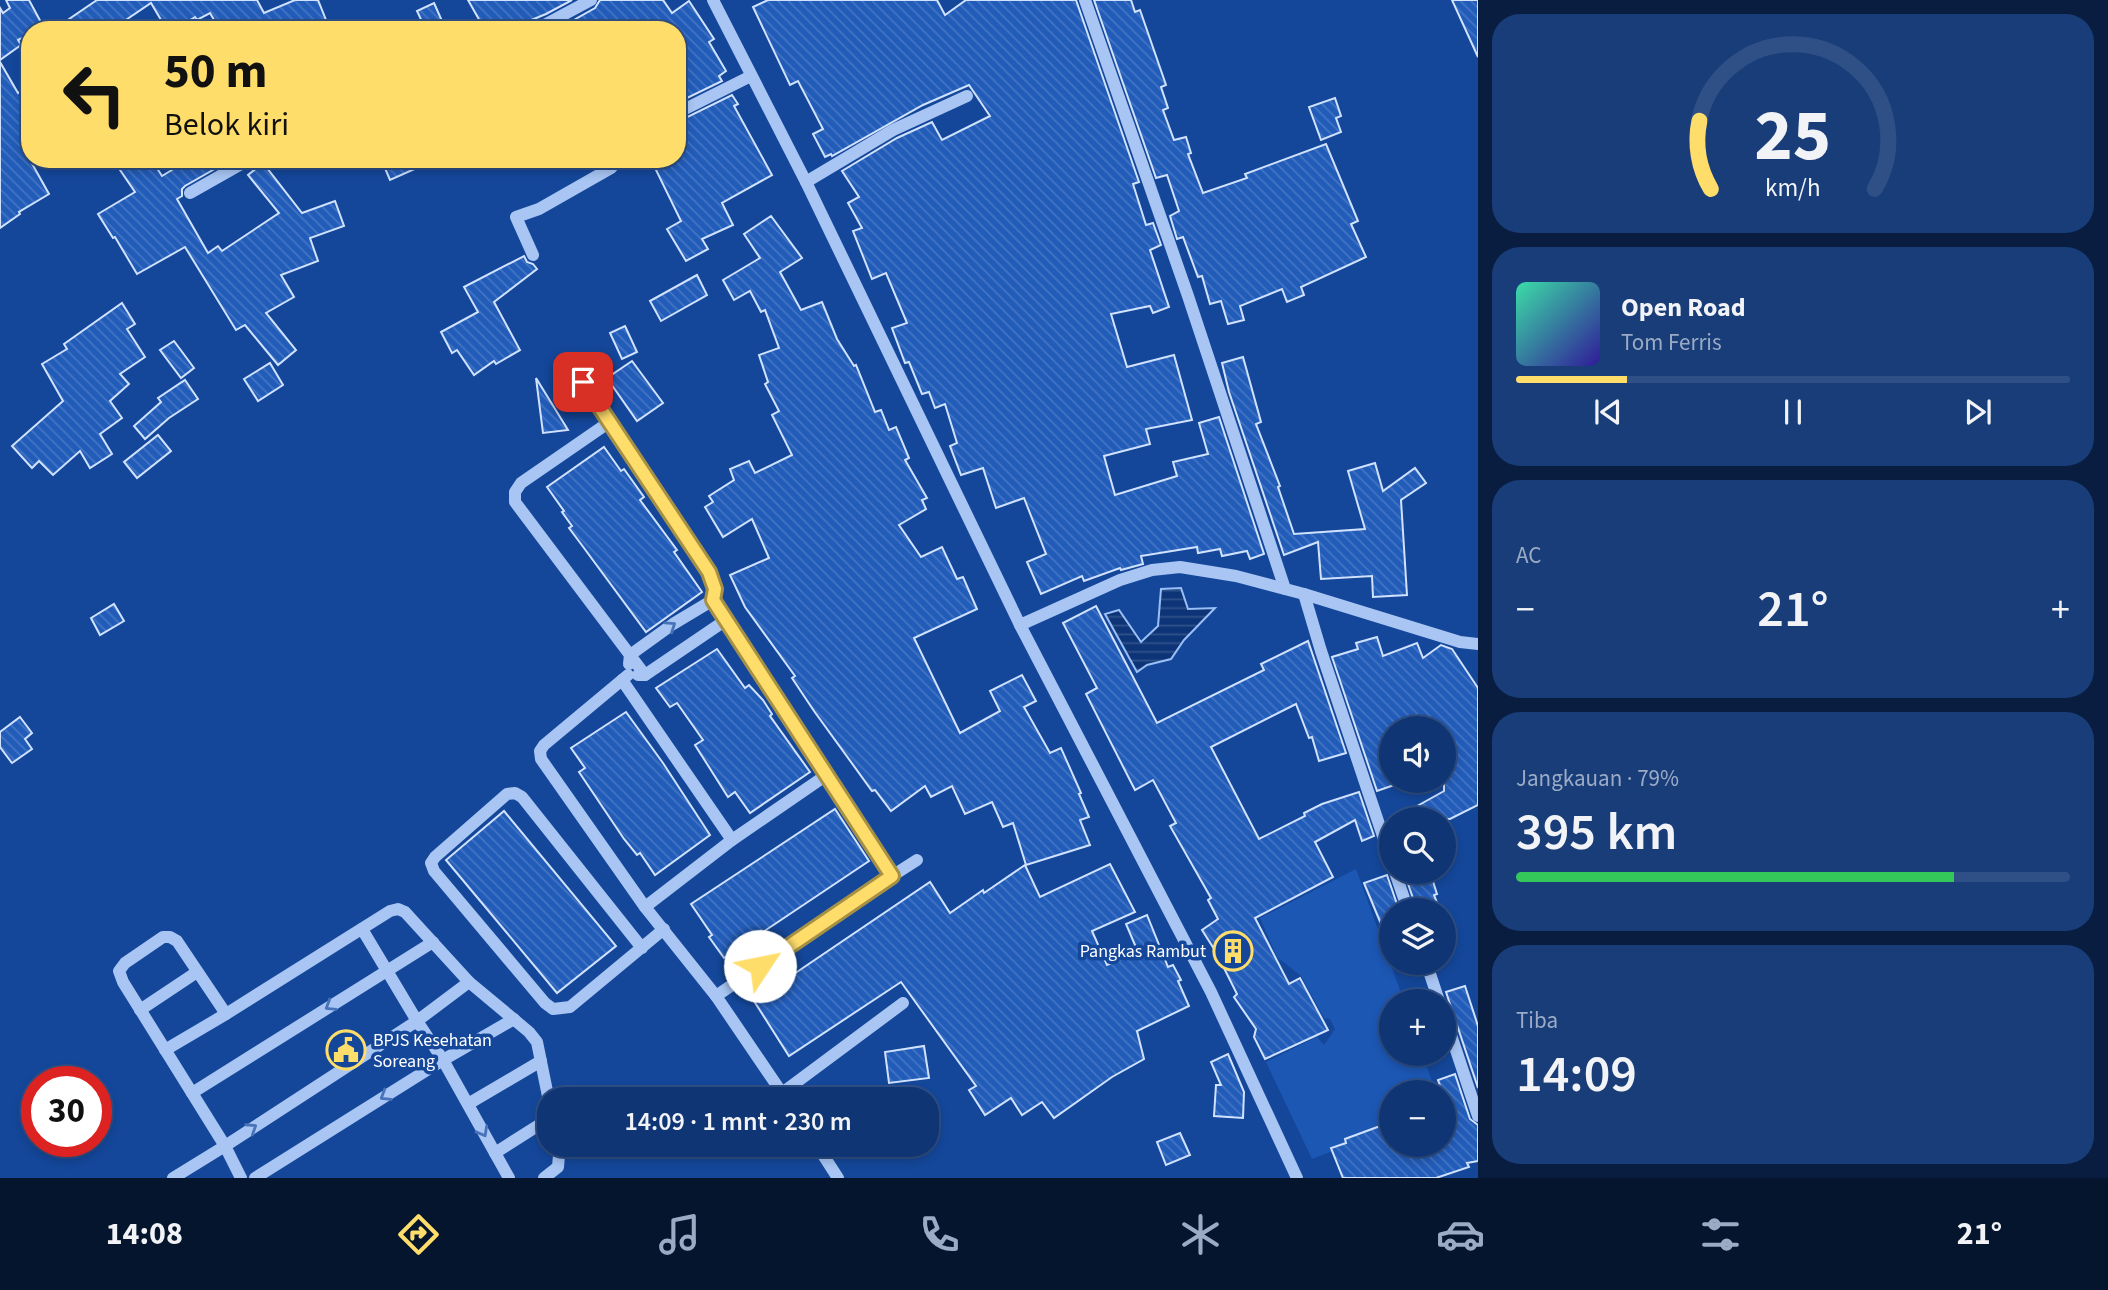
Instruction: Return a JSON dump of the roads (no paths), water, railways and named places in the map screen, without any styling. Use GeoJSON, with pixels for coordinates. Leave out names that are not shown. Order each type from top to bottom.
{"type":"FeatureCollection","features":[{"type":"Feature","properties":{"kind":"street"},"geometry":{"type":"LineString","coordinates":[[552,21],[591,0]]}},
{"type":"Feature","properties":{"kind":"street"},"geometry":{"type":"LineString","coordinates":[[713,0],[806,183],[1020,625],[1212,992],[1297,1178]]}},
{"type":"Feature","properties":{"kind":"street"},"geometry":{"type":"LineString","coordinates":[[1085,0],[1188,296],[1285,589]]}},
{"type":"Feature","properties":{"kind":"street"},"geometry":{"type":"LineString","coordinates":[[686,108],[751,76]]}},
{"type":"Feature","properties":{"kind":"street"},"geometry":{"type":"LineString","coordinates":[[806,183],[893,130],[967,96]]}},
{"type":"Feature","properties":{"kind":"street"},"geometry":{"type":"LineString","coordinates":[[190,193],[234,168]]}},
{"type":"Feature","properties":{"kind":"street"},"geometry":{"type":"LineString","coordinates":[[533,255],[516,217],[539,209],[611,168]]}},
{"type":"Feature","properties":{"kind":"street"},"geometry":{"type":"LineString","coordinates":[[583,382],[709,572],[715,589],[713,600],[892,876]]}},
{"type":"Feature","properties":{"kind":"street"},"geometry":{"type":"LineString","coordinates":[[608,422],[522,483],[515,492],[515,502],[645,675]]}},
{"type":"Feature","properties":{"kind":"street"},"geometry":{"type":"LineString","coordinates":[[1020,625],[1120,580],[1152,570],[1180,567],[1236,576],[1478,645]]}},
{"type":"Feature","properties":{"kind":"street"},"geometry":{"type":"LineString","coordinates":[[1304,594],[1379,824]]}},
{"type":"Feature","properties":{"kind":"street"},"geometry":{"type":"LineString","coordinates":[[713,600],[630,655],[625,678],[732,840]]}},
{"type":"Feature","properties":{"kind":"street"},"geometry":{"type":"LineString","coordinates":[[726,620],[645,675],[625,678],[540,751],[541,759],[645,907],[716,996],[778,1087]]}},
{"type":"Feature","properties":{"kind":"street"},"geometry":{"type":"LineString","coordinates":[[645,907],[732,840],[828,774]]}},
{"type":"Feature","properties":{"kind":"street"},"geometry":{"type":"LineString","coordinates":[[642,948],[522,797],[515,793],[507,794],[431,863],[434,871],[545,1003],[553,1009],[570,1007],[642,948],[664,929]]}},
{"type":"Feature","properties":{"kind":"street"},"geometry":{"type":"LineString","coordinates":[[716,996],[917,860]]}},
{"type":"Feature","properties":{"kind":"street"},"geometry":{"type":"LineString","coordinates":[[165,1050],[398,909],[405,912],[469,982],[529,1032],[537,1042],[546,1087]]}},
{"type":"Feature","properties":{"kind":"street"},"geometry":{"type":"LineString","coordinates":[[362,929],[416,1021],[443,1060],[509,1178]]}},
{"type":"Feature","properties":{"kind":"street"},"geometry":{"type":"LineString","coordinates":[[226,1014],[177,941],[170,937],[163,937],[125,963],[120,971],[122,982],[225,1146],[242,1178]]}},
{"type":"Feature","properties":{"kind":"street"},"geometry":{"type":"LineString","coordinates":[[191,1093],[433,942]]}},
{"type":"Feature","properties":{"kind":"street"},"geometry":{"type":"LineString","coordinates":[[140,1010],[197,972]]}},
{"type":"Feature","properties":{"kind":"street"},"geometry":{"type":"LineString","coordinates":[[173,1178],[416,1021],[469,982]]}},
{"type":"Feature","properties":{"kind":"street"},"geometry":{"type":"LineString","coordinates":[[795,1087],[902,1003]]}},
{"type":"Feature","properties":{"kind":"street"},"geometry":{"type":"LineString","coordinates":[[254,1178],[514,1019]]}},
{"type":"Feature","properties":{"kind":"street"},"geometry":{"type":"LineString","coordinates":[[1456,1050],[1478,1116]]}},
{"type":"Feature","properties":{"kind":"street"},"geometry":{"type":"LineString","coordinates":[[468,1104],[541,1061]]}},
{"type":"Feature","properties":{"kind":"street"},"geometry":{"type":"LineString","coordinates":[[495,1153],[537,1126]]}},
{"type":"Feature","properties":{"kind":"street"},"geometry":{"type":"LineString","coordinates":[[544,1178],[558,1167],[559,1157]]}},
{"type":"Feature","properties":{"kind":"street"},"geometry":{"type":"LineString","coordinates":[[824,1157],[838,1178]]}},
{"type":"Feature","properties":{"kind":"place","name":"Pangkas Rambut"},"geometry":{"type":"Point","coordinates":[1233,951]}},
{"type":"Feature","properties":{"kind":"place","name":"BPJS Kesehatan Soreang"},"geometry":{"type":"Point","coordinates":[346,1050]}}]}
